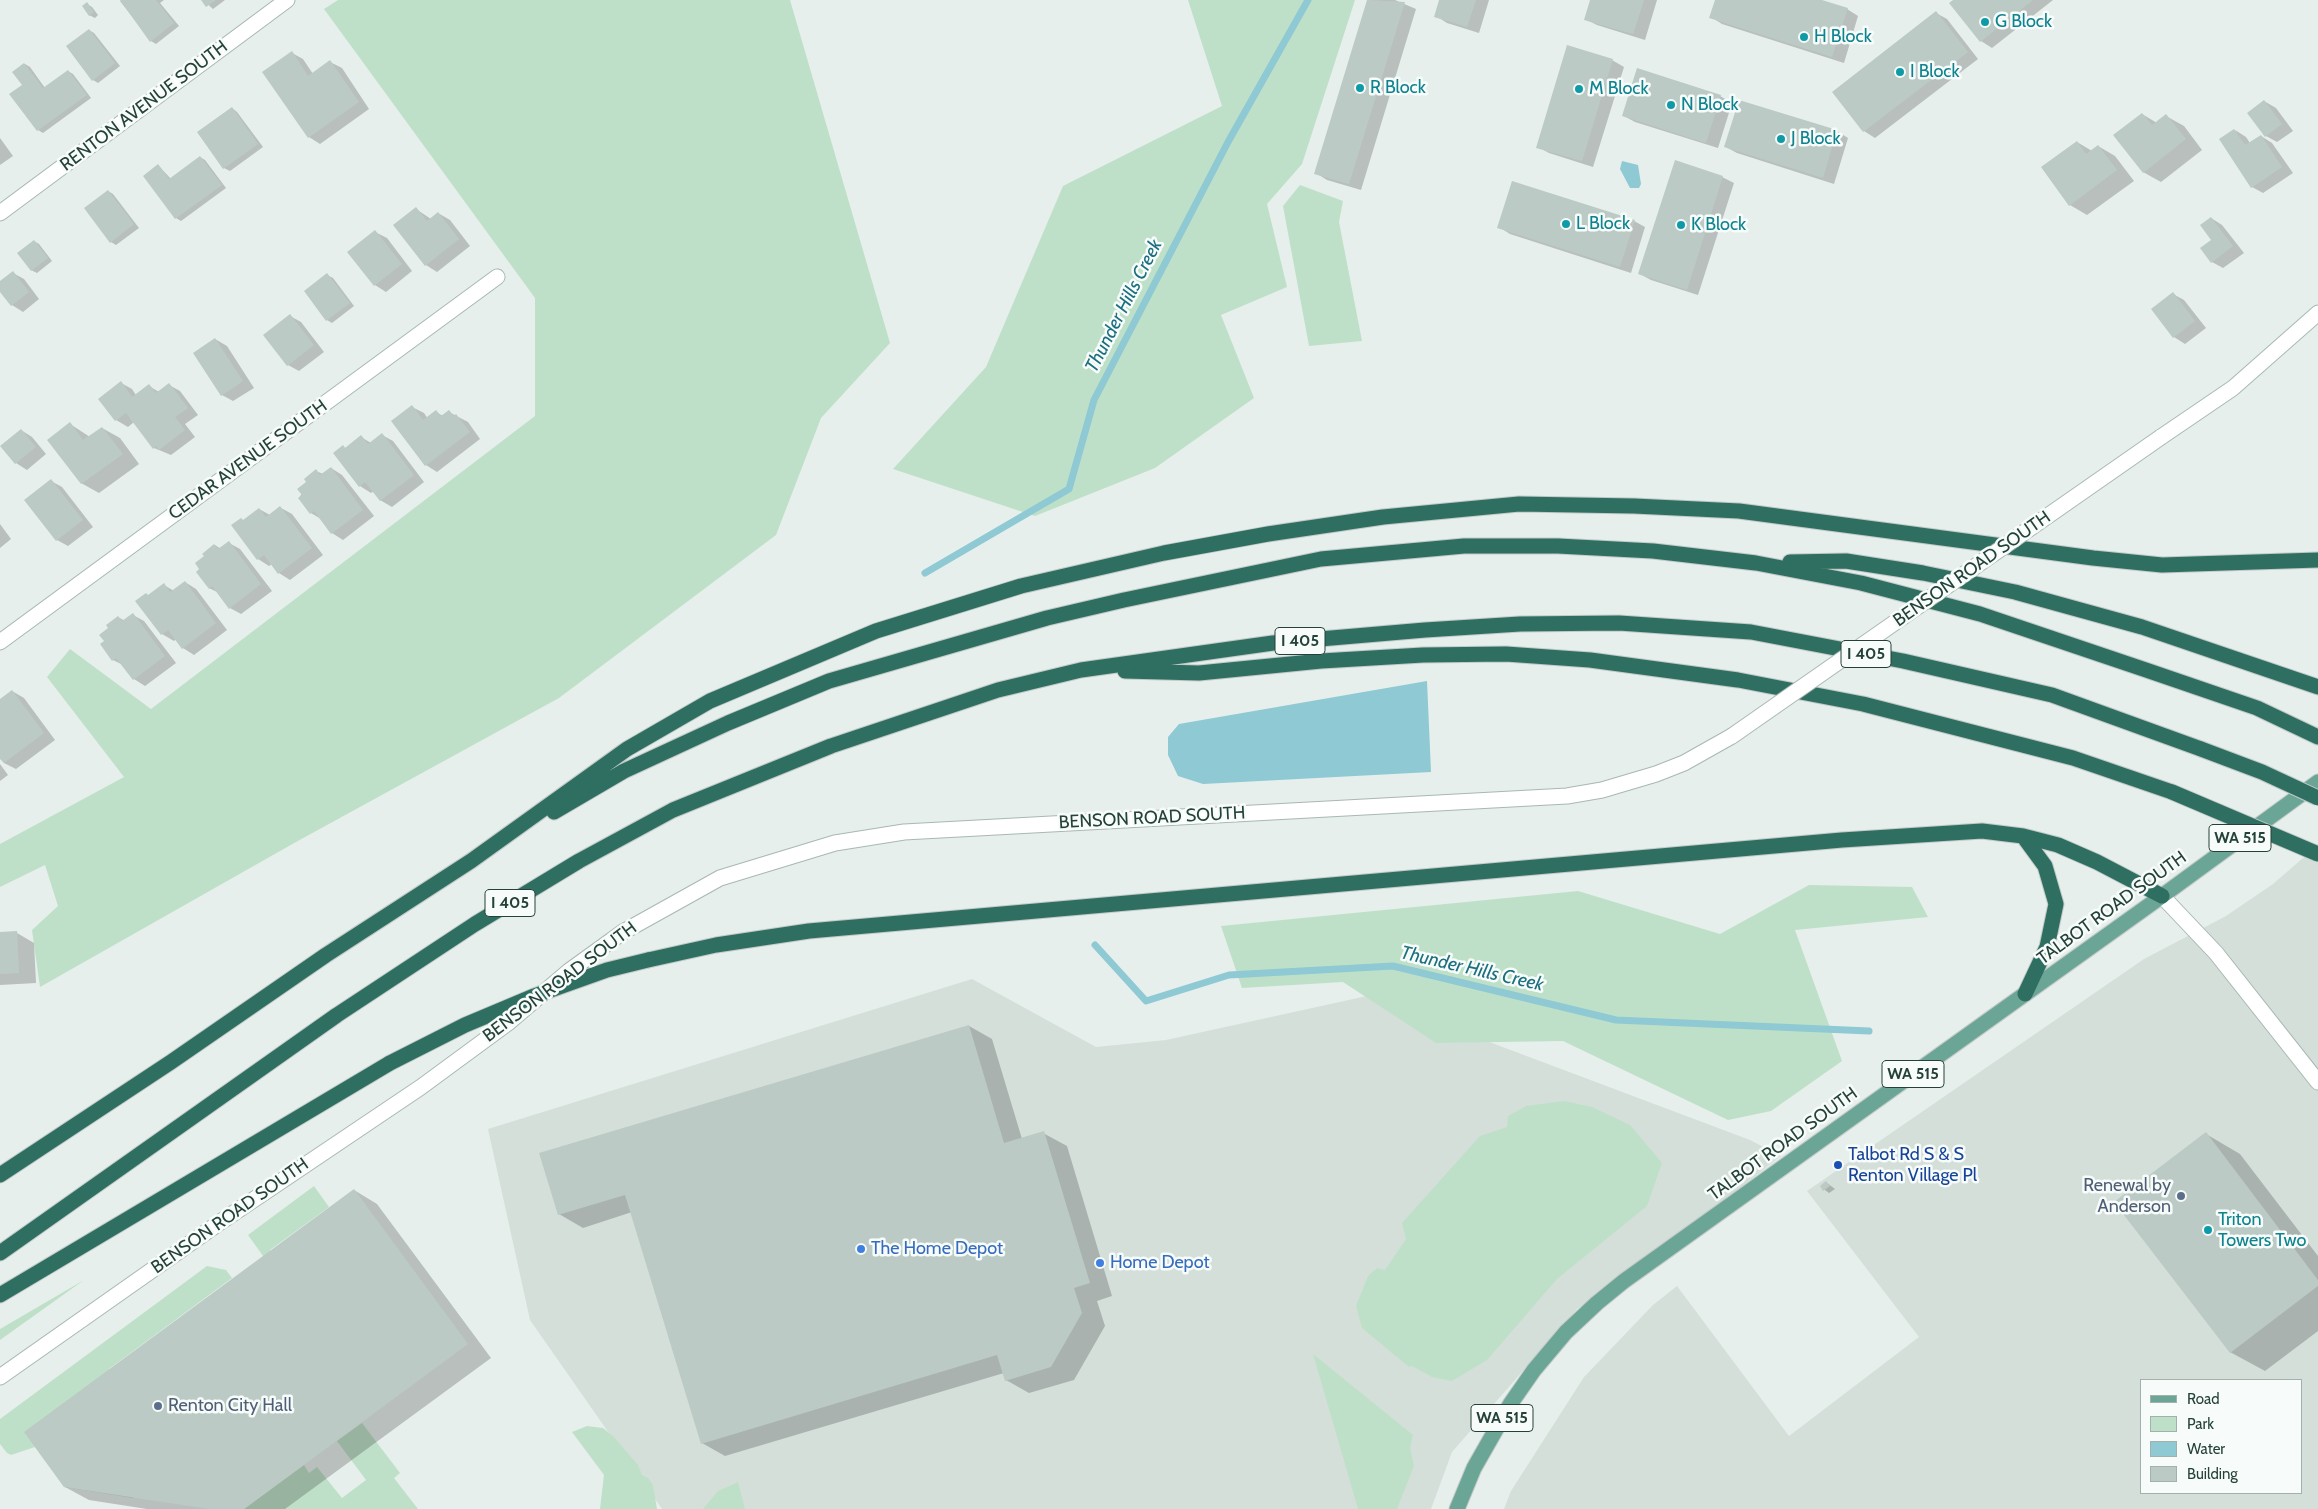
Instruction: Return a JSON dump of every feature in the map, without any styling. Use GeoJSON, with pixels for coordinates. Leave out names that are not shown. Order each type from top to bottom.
{"type":"FeatureCollection","features":[{"type":"Feature","properties":{"kind":"highway"},"geometry":{"type":"LineString","coordinates":[[471,861],[627,749],[710,701],[876,631],[1021,586],[1164,552],[1268,534],[1383,517],[1519,504],[1634,506],[1739,511],[2093,558],[2162,565],[2318,560]]}},
{"type":"Feature","properties":{"kind":"highway"},"geometry":{"type":"LineString","coordinates":[[0,1175],[171,1062],[326,954],[471,861],[624,771],[728,723],[829,681],[1047,618],[1321,559],[1464,546],[1558,546],[1653,551],[1756,563],[1861,583],[1980,614],[2257,708],[2318,737]]}},
{"type":"Feature","properties":{"kind":"highway"},"geometry":{"type":"LineString","coordinates":[[1756,563],[1846,561],[1923,572],[1993,587],[2142,626],[2318,686]]}},
{"type":"Feature","properties":{"kind":"highway","name":"I 405"},"geometry":{"type":"LineString","coordinates":[[0,1253],[337,1015],[475,924],[673,810],[831,746],[998,690],[1081,670],[1273,643],[1424,630],[1510,625],[1619,623],[1751,632],[1903,661],[2052,695],[2262,772],[2318,798]]}},
{"type":"Feature","properties":{"kind":"highway"},"geometry":{"type":"LineString","coordinates":[[1081,670],[1199,674],[1321,661],[1423,655],[1506,654],[1590,660],[1738,680],[1863,704],[2073,758],[2172,792],[2318,854]]}},
{"type":"Feature","properties":{"kind":"highway"},"geometry":{"type":"LineString","coordinates":[[0,1294],[206,1174],[390,1063],[458,1028],[534,996],[607,970],[716,945],[809,931],[1842,840],[1982,831],[2023,836],[2058,845],[2097,862],[2162,896]]}},
{"type":"Feature","properties":{"kind":"highway"},"geometry":{"type":"LineString","coordinates":[[2023,836],[2045,866],[2056,904],[2047,947],[2025,994]]}},
{"type":"Feature","properties":{"kind":"main road","name":"TALBOT ROAD SOUTH"},"geometry":{"type":"LineString","coordinates":[[1457,1509],[1474,1468],[1511,1403],[1534,1370],[1566,1332],[1597,1303],[1639,1270],[2162,896],[2318,782]]}},
{"type":"Feature","properties":{"kind":"street","name":"RENTON AVENUE SOUTH"},"geometry":{"type":"LineString","coordinates":[[0,213],[287,0]]}},
{"type":"Feature","properties":{"kind":"street","name":"CEDAR AVENUE SOUTH"},"geometry":{"type":"LineString","coordinates":[[0,642],[497,277]]}},
{"type":"Feature","properties":{"kind":"street","name":"BENSON ROAD SOUTH"},"geometry":{"type":"LineString","coordinates":[[0,1377],[219,1223],[421,1086],[508,1023],[569,971],[622,932],[720,878],[769,861],[835,843],[904,832],[1567,796],[1602,790],[1656,774],[1684,763],[1732,736],[2233,388],[2318,313]]}},
{"type":"Feature","properties":{"kind":"street"},"geometry":{"type":"LineString","coordinates":[[2162,896],[2216,953],[2318,1082]]}},
{"type":"Feature","properties":{"kind":"shaded area"},"geometry":{"type":"Polygon","coordinates":[[[2318,845],[2318,1509],[1504,1509],[1511,1491],[1584,1377],[1653,1305],[1677,1286],[1789,1436],[1919,1337],[1807,1191],[2144,959],[2226,916],[2273,884],[2318,845]]]}},
{"type":"Feature","properties":{"kind":"shaded area"},"geometry":{"type":"Polygon","coordinates":[[[972,979],[1096,1047],[1166,1040],[1367,996],[1750,1140],[1781,1156],[1622,1279],[1577,1309],[1452,1452],[1431,1509],[662,1509],[530,1320],[488,1129],[972,979]]]}},
{"type":"Feature","properties":{"kind":"green space"},"geometry":{"type":"Polygon","coordinates":[[[338,0],[790,0],[890,343],[821,418],[776,535],[559,698],[296,842],[40,987],[32,930],[58,906],[45,865],[0,887],[0,844],[124,777],[47,677],[70,649],[151,709],[535,416],[535,298],[324,9],[338,0]]]}},
{"type":"Feature","properties":{"kind":"green space"},"geometry":{"type":"Polygon","coordinates":[[[1188,0],[1355,0],[1302,164],[1267,204],[1287,287],[1221,315],[1254,398],[1155,468],[1035,516],[893,469],[986,367],[1063,186],[1222,106],[1188,0]]]}},
{"type":"Feature","properties":{"kind":"green space"},"geometry":{"type":"Polygon","coordinates":[[[1300,185],[1343,201],[1339,222],[1362,341],[1309,346],[1283,206],[1300,185]]]}},
{"type":"Feature","properties":{"kind":"green space"},"geometry":{"type":"Polygon","coordinates":[[[1809,885],[1912,887],[1928,917],[1795,930],[1842,1061],[1771,1111],[1728,1120],[1563,1041],[1436,1043],[1343,982],[1242,988],[1221,926],[1578,891],[1720,934],[1809,885]]]}},
{"type":"Feature","properties":{"kind":"green space"},"geometry":{"type":"Polygon","coordinates":[[[1564,1101],[1592,1107],[1630,1125],[1662,1163],[1647,1206],[1557,1279],[1487,1360],[1452,1381],[1432,1377],[1412,1366],[1409,1367],[1362,1328],[1356,1306],[1368,1276],[1377,1268],[1385,1270],[1406,1239],[1402,1223],[1480,1136],[1507,1127],[1508,1116],[1526,1106],[1564,1101]]]}},
{"type":"Feature","properties":{"kind":"green space"},"geometry":{"type":"Polygon","coordinates":[[[314,1186],[329,1207],[270,1250],[276,1274],[248,1235],[314,1186]]]}},
{"type":"Feature","properties":{"kind":"green space"},"geometry":{"type":"Polygon","coordinates":[[[207,1266],[226,1270],[232,1278],[109,1369],[136,1477],[133,1498],[64,1487],[35,1447],[11,1455],[7,1453],[0,1444],[0,1419],[207,1266]]]}},
{"type":"Feature","properties":{"kind":"green space"},"geometry":{"type":"Polygon","coordinates":[[[84,1280],[0,1340],[0,1329],[84,1280]]]}},
{"type":"Feature","properties":{"kind":"green space"},"geometry":{"type":"Polygon","coordinates":[[[1313,1354],[1413,1435],[1410,1448],[1414,1466],[1397,1509],[1358,1509],[1313,1354]]]}},
{"type":"Feature","properties":{"kind":"green space"},"geometry":{"type":"Polygon","coordinates":[[[362,1423],[400,1473],[394,1478],[418,1509],[244,1509],[304,1465],[309,1473],[317,1467],[342,1498],[366,1480],[337,1441],[362,1423]]]}},
{"type":"Feature","properties":{"kind":"green space"},"geometry":{"type":"Polygon","coordinates":[[[587,1426],[603,1428],[614,1437],[638,1465],[642,1475],[648,1478],[653,1485],[657,1509],[600,1509],[604,1475],[572,1432],[587,1426]]]}},
{"type":"Feature","properties":{"kind":"green space"},"geometry":{"type":"Polygon","coordinates":[[[738,1482],[745,1509],[703,1509],[718,1491],[738,1482]]]}},
{"type":"Feature","properties":{"kind":"water"},"geometry":{"type":"Polygon","coordinates":[[[1622,161],[1638,165],[1641,184],[1639,188],[1630,188],[1620,169],[1622,161]]]}},
{"type":"Feature","properties":{"kind":"water"},"geometry":{"type":"Polygon","coordinates":[[[1427,681],[1431,772],[1203,784],[1178,776],[1168,755],[1168,737],[1179,724],[1427,681]]]}},
{"type":"Feature","properties":{"kind":"building"},"geometry":{"type":"Polygon","coordinates":[[[120,0],[156,0],[174,23],[150,42],[120,0]]]}},
{"type":"Feature","properties":{"kind":"building"},"geometry":{"type":"Polygon","coordinates":[[[201,0],[216,0],[206,7],[201,0]]]}},
{"type":"Feature","properties":{"kind":"building","name":"R Block"},"geometry":{"type":"Polygon","coordinates":[[[1367,0],[1405,2],[1349,184],[1314,174],[1367,0]]]}},
{"type":"Feature","properties":{"kind":"building"},"geometry":{"type":"Polygon","coordinates":[[[1439,0],[1476,0],[1467,27],[1434,17],[1439,0]]]}},
{"type":"Feature","properties":{"kind":"building"},"geometry":{"type":"Polygon","coordinates":[[[1590,0],[1644,0],[1633,34],[1584,20],[1590,0]]]}},
{"type":"Feature","properties":{"kind":"building","name":"H Block"},"geometry":{"type":"Polygon","coordinates":[[[1715,0],[1822,0],[1848,8],[1832,57],[1709,18],[1715,0]]]}},
{"type":"Feature","properties":{"kind":"building","name":"G Block"},"geometry":{"type":"Polygon","coordinates":[[[1953,0],[2033,0],[1980,42],[1949,3],[1953,0]]]}},
{"type":"Feature","properties":{"kind":"building"},"geometry":{"type":"Polygon","coordinates":[[[87,2],[94,12],[89,16],[82,6],[87,2]]]}},
{"type":"Feature","properties":{"kind":"building","name":"I Block"},"geometry":{"type":"Polygon","coordinates":[[[1936,11],[1968,52],[1863,132],[1832,92],[1936,11]]]}},
{"type":"Feature","properties":{"kind":"building"},"geometry":{"type":"Polygon","coordinates":[[[89,29],[115,63],[92,81],[66,46],[89,29]]]}},
{"type":"Feature","properties":{"kind":"building","name":"M Block"},"geometry":{"type":"Polygon","coordinates":[[[1567,45],[1613,59],[1582,161],[1536,148],[1567,45]]]}},
{"type":"Feature","properties":{"kind":"building"},"geometry":{"type":"Polygon","coordinates":[[[292,51],[308,76],[330,60],[359,102],[308,138],[262,72],[292,51]]]}},
{"type":"Feature","properties":{"kind":"building"},"geometry":{"type":"Polygon","coordinates":[[[24,63],[43,88],[68,70],[87,95],[37,131],[9,94],[22,85],[12,72],[24,63]]]}},
{"type":"Feature","properties":{"kind":"building","name":"N Block"},"geometry":{"type":"Polygon","coordinates":[[[1637,68],[1721,95],[1706,143],[1622,116],[1637,68]]]}},
{"type":"Feature","properties":{"kind":"building","name":"J Block"},"geometry":{"type":"Polygon","coordinates":[[[1739,100],[1837,130],[1823,178],[1724,147],[1739,100]]]}},
{"type":"Feature","properties":{"kind":"building"},"geometry":{"type":"Polygon","coordinates":[[[2264,100],[2282,124],[2265,137],[2247,113],[2264,100]]]}},
{"type":"Feature","properties":{"kind":"building"},"geometry":{"type":"Polygon","coordinates":[[[232,107],[258,144],[223,169],[197,132],[232,107]]]}},
{"type":"Feature","properties":{"kind":"building"},"geometry":{"type":"Polygon","coordinates":[[[2142,113],[2152,125],[2166,114],[2186,139],[2143,173],[2113,135],[2142,113]]]}},
{"type":"Feature","properties":{"kind":"building"},"geometry":{"type":"Polygon","coordinates":[[[2234,129],[2245,145],[2261,135],[2282,167],[2251,188],[2219,139],[2234,129]]]}},
{"type":"Feature","properties":{"kind":"building"},"geometry":{"type":"Polygon","coordinates":[[[2077,141],[2086,154],[2098,145],[2117,170],[2069,206],[2041,167],[2077,141]]]}},
{"type":"Feature","properties":{"kind":"building"},"geometry":{"type":"Polygon","coordinates":[[[200,156],[222,185],[175,219],[143,176],[158,164],[169,179],[200,156]]]}},
{"type":"Feature","properties":{"kind":"building","name":"K Block"},"geometry":{"type":"Polygon","coordinates":[[[1675,160],[1723,176],[1687,290],[1638,274],[1675,160]]]}},
{"type":"Feature","properties":{"kind":"building","name":"L Block"},"geometry":{"type":"Polygon","coordinates":[[[1512,181],[1635,220],[1620,267],[1497,228],[1512,181]]]}},
{"type":"Feature","properties":{"kind":"building"},"geometry":{"type":"Polygon","coordinates":[[[108,190],[134,224],[110,243],[84,208],[108,190]]]}},
{"type":"Feature","properties":{"kind":"building"},"geometry":{"type":"Polygon","coordinates":[[[416,207],[427,221],[438,212],[459,239],[425,266],[393,225],[416,207]]]}},
{"type":"Feature","properties":{"kind":"building"},"geometry":{"type":"Polygon","coordinates":[[[2211,217],[2233,246],[2211,263],[2200,248],[2211,240],[2200,225],[2211,217]]]}},
{"type":"Feature","properties":{"kind":"building"},"geometry":{"type":"Polygon","coordinates":[[[375,230],[402,264],[374,286],[347,252],[375,230]]]}},
{"type":"Feature","properties":{"kind":"building"},"geometry":{"type":"Polygon","coordinates":[[[34,240],[48,258],[31,271],[17,253],[34,240]]]}},
{"type":"Feature","properties":{"kind":"building"},"geometry":{"type":"Polygon","coordinates":[[[13,271],[29,292],[11,306],[0,292],[0,281],[13,271]]]}},
{"type":"Feature","properties":{"kind":"building"},"geometry":{"type":"Polygon","coordinates":[[[327,273],[350,303],[326,321],[304,291],[327,273]]]}},
{"type":"Feature","properties":{"kind":"building"},"geometry":{"type":"Polygon","coordinates":[[[2173,292],[2195,321],[2173,338],[2151,309],[2173,292]]]}},
{"type":"Feature","properties":{"kind":"building"},"geometry":{"type":"Polygon","coordinates":[[[290,314],[314,345],[287,366],[263,335],[290,314]]]}},
{"type":"Feature","properties":{"kind":"building"},"geometry":{"type":"Polygon","coordinates":[[[215,338],[243,381],[221,396],[193,353],[215,338]]]}},
{"type":"Feature","properties":{"kind":"building"},"geometry":{"type":"Polygon","coordinates":[[[121,381],[132,397],[149,384],[156,393],[169,383],[188,408],[175,417],[185,430],[159,450],[156,446],[153,449],[126,413],[115,421],[98,399],[121,381]]]}},
{"type":"Feature","properties":{"kind":"building"},"geometry":{"type":"Polygon","coordinates":[[[412,405],[423,420],[436,410],[441,416],[449,410],[454,416],[456,414],[470,432],[425,466],[391,421],[412,405]]]}},
{"type":"Feature","properties":{"kind":"building"},"geometry":{"type":"Polygon","coordinates":[[[70,422],[83,440],[102,427],[123,454],[81,484],[47,440],[70,422]]]}},
{"type":"Feature","properties":{"kind":"building"},"geometry":{"type":"Polygon","coordinates":[[[21,429],[36,447],[15,464],[0,446],[21,429]]]}},
{"type":"Feature","properties":{"kind":"building"},"geometry":{"type":"Polygon","coordinates":[[[382,433],[414,475],[380,501],[365,482],[359,487],[333,453],[343,445],[345,448],[361,435],[368,444],[382,433]]]}},
{"type":"Feature","properties":{"kind":"building"},"geometry":{"type":"Polygon","coordinates":[[[331,467],[363,510],[331,534],[314,511],[310,514],[298,498],[302,495],[297,489],[306,482],[304,479],[316,469],[320,475],[331,467]]]}},
{"type":"Feature","properties":{"kind":"building"},"geometry":{"type":"Polygon","coordinates":[[[51,479],[83,520],[56,541],[24,500],[51,479]]]}},
{"type":"Feature","properties":{"kind":"building"},"geometry":{"type":"Polygon","coordinates":[[[280,506],[312,548],[278,574],[264,555],[257,560],[231,525],[241,518],[243,520],[259,508],[266,517],[280,506]]]}},
{"type":"Feature","properties":{"kind":"building"},"geometry":{"type":"Polygon","coordinates":[[[229,541],[261,584],[229,609],[212,586],[209,589],[196,572],[199,569],[195,563],[214,544],[218,549],[229,541]]]}},
{"type":"Feature","properties":{"kind":"building"},"geometry":{"type":"Polygon","coordinates":[[[185,581],[216,623],[182,649],[168,630],[161,635],[135,601],[146,593],[148,595],[164,583],[170,592],[185,581]]]}},
{"type":"Feature","properties":{"kind":"building"},"geometry":{"type":"Polygon","coordinates":[[[133,613],[165,656],[133,680],[116,658],[112,661],[100,644],[104,641],[99,635],[108,628],[106,625],[118,616],[122,621],[133,613]]]}},
{"type":"Feature","properties":{"kind":"building"},"geometry":{"type":"Polygon","coordinates":[[[12,690],[44,733],[4,763],[0,759],[0,699],[12,690]]]}},
{"type":"Feature","properties":{"kind":"building"},"geometry":{"type":"Polygon","coordinates":[[[17,931],[19,973],[0,974],[0,932],[17,931]]]}},
{"type":"Feature","properties":{"kind":"building","name":"The Home Depot"},"geometry":{"type":"Polygon","coordinates":[[[969,1025],[1004,1143],[1044,1131],[1090,1283],[1074,1288],[1082,1313],[1051,1367],[1005,1381],[997,1355],[701,1444],[625,1195],[558,1215],[539,1153],[969,1025]]]}},
{"type":"Feature","properties":{"kind":"building","name":"Triton Towers Two"},"geometry":{"type":"Polygon","coordinates":[[[2206,1132],[2318,1280],[2318,1286],[2230,1353],[2114,1202],[2206,1132]]]}},
{"type":"Feature","properties":{"kind":"building"},"geometry":{"type":"Polygon","coordinates":[[[1826,1181],[1830,1186],[1823,1191],[1820,1186],[1826,1181]]]}},
{"type":"Feature","properties":{"kind":"building"},"geometry":{"type":"Polygon","coordinates":[[[354,1189],[468,1344],[244,1509],[209,1509],[64,1487],[24,1432],[354,1189]]]}},
{"type":"Feature","properties":{"kind":"waterway","name":"Thunder Hills Creek"},"geometry":{"type":"LineString","coordinates":[[925,573],[1069,489],[1094,400],[1228,142],[1308,0]]}},
{"type":"Feature","properties":{"kind":"waterway","name":"Thunder Hills Creek"},"geometry":{"type":"LineString","coordinates":[[1095,945],[1146,1001],[1229,975],[1393,966],[1616,1020],[1869,1031]]}},
{"type":"Feature","properties":{"kind":"place","name":"G Block"},"geometry":{"type":"Point","coordinates":[1985,22]}},
{"type":"Feature","properties":{"kind":"place","name":"H Block"},"geometry":{"type":"Point","coordinates":[1804,37]}},
{"type":"Feature","properties":{"kind":"place","name":"I Block"},"geometry":{"type":"Point","coordinates":[1900,72]}},
{"type":"Feature","properties":{"kind":"place","name":"R Block"},"geometry":{"type":"Point","coordinates":[1360,88]}},
{"type":"Feature","properties":{"kind":"place","name":"M Block"},"geometry":{"type":"Point","coordinates":[1579,89]}},
{"type":"Feature","properties":{"kind":"place","name":"N Block"},"geometry":{"type":"Point","coordinates":[1671,105]}},
{"type":"Feature","properties":{"kind":"place","name":"J Block"},"geometry":{"type":"Point","coordinates":[1781,139]}},
{"type":"Feature","properties":{"kind":"place","name":"L Block"},"geometry":{"type":"Point","coordinates":[1566,224]}},
{"type":"Feature","properties":{"kind":"place","name":"K Block"},"geometry":{"type":"Point","coordinates":[1681,225]}},
{"type":"Feature","properties":{"kind":"place","name":"Talbot Rd S & S Renton Village Pl"},"geometry":{"type":"Point","coordinates":[1838,1165]}},
{"type":"Feature","properties":{"kind":"place","name":"Renewal by Anderson"},"geometry":{"type":"Point","coordinates":[2181,1196]}},
{"type":"Feature","properties":{"kind":"place","name":"Triton Towers Two"},"geometry":{"type":"Point","coordinates":[2208,1230]}},
{"type":"Feature","properties":{"kind":"place","name":"The Home Depot"},"geometry":{"type":"Point","coordinates":[861,1249]}},
{"type":"Feature","properties":{"kind":"place","name":"Home Depot"},"geometry":{"type":"Point","coordinates":[1100,1263]}},
{"type":"Feature","properties":{"kind":"place","name":"Renton City Hall"},"geometry":{"type":"Point","coordinates":[158,1406]}}]}
